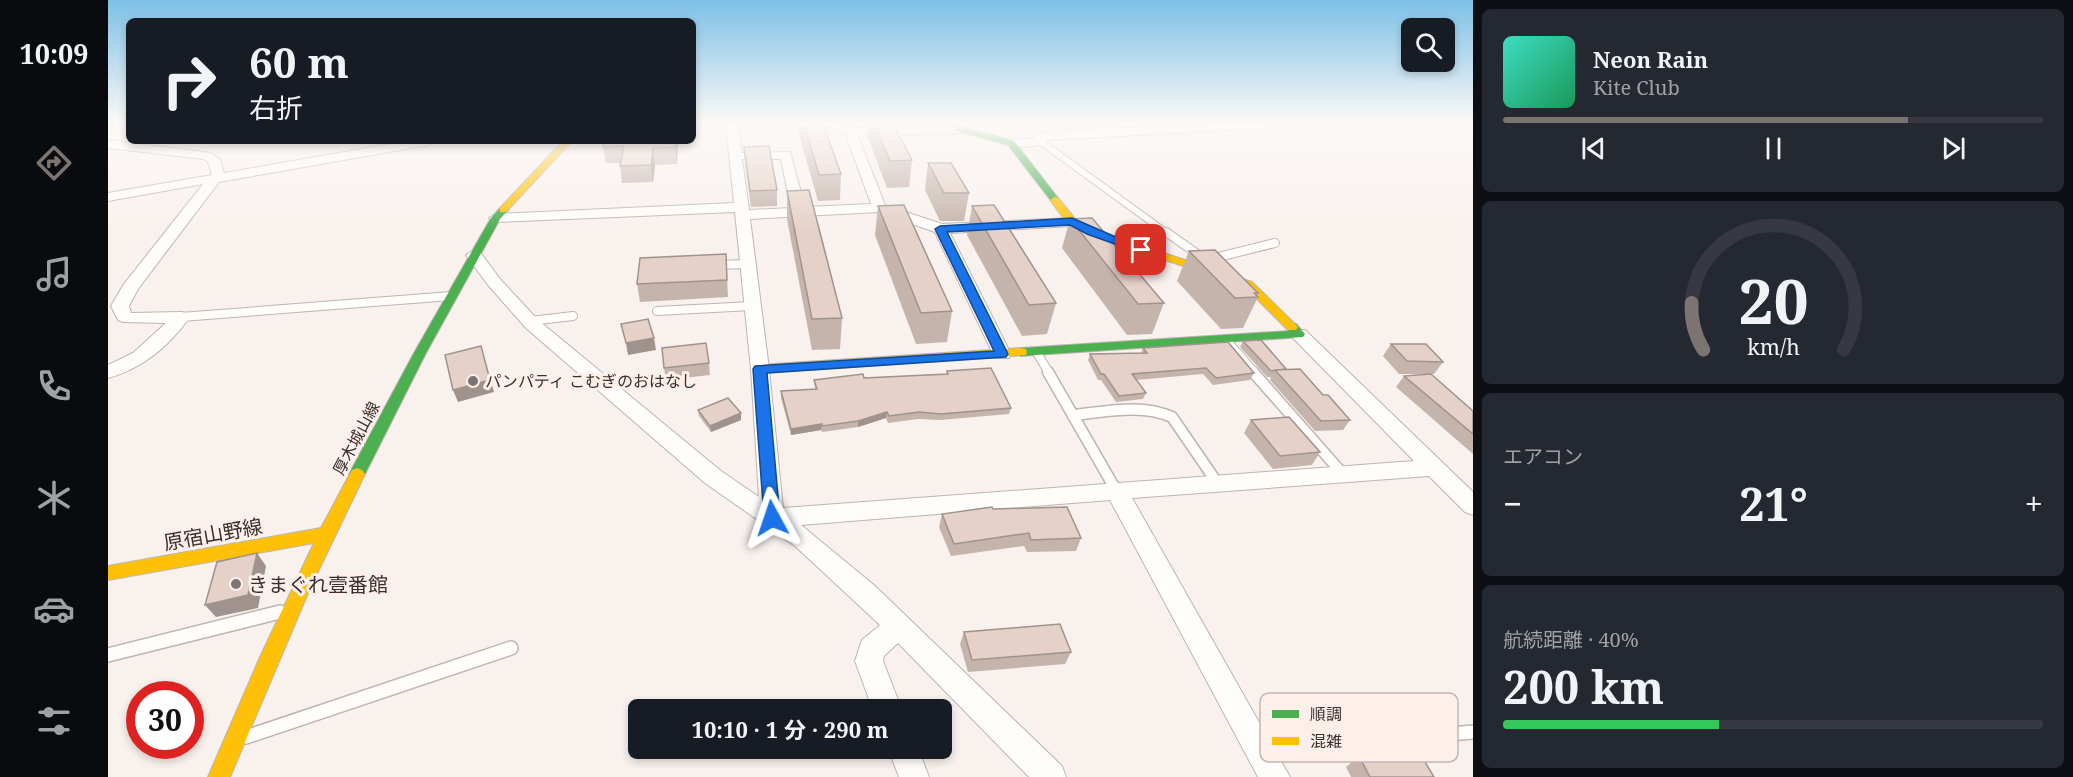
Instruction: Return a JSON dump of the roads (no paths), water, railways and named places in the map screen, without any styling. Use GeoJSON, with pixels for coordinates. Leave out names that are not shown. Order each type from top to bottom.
{"type":"FeatureCollection","features":[{"type":"Feature","properties":{"kind":"street"},"geometry":{"type":"LineString","coordinates":[[181,317],[129,318],[124,316],[120,306],[130,288],[217,179],[214,160]]}},
{"type":"Feature","properties":{"kind":"street"},"geometry":{"type":"LineString","coordinates":[[108,197],[322,160]]}},
{"type":"Feature","properties":{"kind":"street","name":"厚木城山線"},"geometry":{"type":"LineString","coordinates":[[219,777],[290,609],[325,534],[451,296],[496,218],[549,160]]}},
{"type":"Feature","properties":{"kind":"street"},"geometry":{"type":"LineString","coordinates":[[736,160],[760,369],[772,518]]}},
{"type":"Feature","properties":{"kind":"street"},"geometry":{"type":"LineString","coordinates":[[787,160],[799,211]]}},
{"type":"Feature","properties":{"kind":"street"},"geometry":{"type":"LineString","coordinates":[[861,160],[879,208]]}},
{"type":"Feature","properties":{"kind":"street"},"geometry":{"type":"LineString","coordinates":[[1024,160],[1072,222],[1090,232],[1248,284],[1436,468],[1469,495]]}},
{"type":"Feature","properties":{"kind":"street"},"geometry":{"type":"LineString","coordinates":[[496,218],[879,208],[940,229],[1072,222]]}},
{"type":"Feature","properties":{"kind":"street"},"geometry":{"type":"LineString","coordinates":[[940,229],[1002,354]]}},
{"type":"Feature","properties":{"kind":"street"},"geometry":{"type":"LineString","coordinates":[[474,255],[494,282],[530,321],[713,477],[803,539],[899,626],[1050,777]]}},
{"type":"Feature","properties":{"kind":"street"},"geometry":{"type":"LineString","coordinates":[[108,372],[148,352],[181,317]]}},
{"type":"Feature","properties":{"kind":"street"},"geometry":{"type":"LineString","coordinates":[[760,369],[1299,334]]}},
{"type":"Feature","properties":{"kind":"street"},"geometry":{"type":"LineString","coordinates":[[772,518],[1342,473],[1436,468]]}},
{"type":"Feature","properties":{"kind":"street"},"geometry":{"type":"LineString","coordinates":[[1117,492],[1260,750]]}},
{"type":"Feature","properties":{"kind":"street","name":"原宿山野線"},"geometry":{"type":"LineString","coordinates":[[108,573],[325,534]]}},
{"type":"Feature","properties":{"kind":"street"},"geometry":{"type":"LineString","coordinates":[[884,699],[870,662],[872,649],[899,626]]}},
{"type":"Feature","properties":{"kind":"street"},"geometry":{"type":"LineString","coordinates":[[907,759],[914,777]]}},
{"type":"Feature","properties":{"kind":"street"},"geometry":{"type":"LineString","coordinates":[[1267,762],[1275,777]]}},
{"type":"Feature","properties":{"kind":"lane"},"geometry":{"type":"LineString","coordinates":[[1063,160],[1206,260],[1275,243]]}},
{"type":"Feature","properties":{"kind":"lane"},"geometry":{"type":"LineString","coordinates":[[702,266],[747,264]]}},
{"type":"Feature","properties":{"kind":"lane"},"geometry":{"type":"LineString","coordinates":[[181,317],[451,296]]}},
{"type":"Feature","properties":{"kind":"lane"},"geometry":{"type":"LineString","coordinates":[[657,311],[751,306]]}},
{"type":"Feature","properties":{"kind":"lane"},"geometry":{"type":"LineString","coordinates":[[530,321],[573,316]]}},
{"type":"Feature","properties":{"kind":"lane"},"geometry":{"type":"LineString","coordinates":[[1225,339],[1342,473]]}},
{"type":"Feature","properties":{"kind":"lane"},"geometry":{"type":"LineString","coordinates":[[1036,351],[1117,492]]}},
{"type":"Feature","properties":{"kind":"lane"},"geometry":{"type":"LineString","coordinates":[[1073,415],[1152,409],[1166,413],[1172,417],[1218,484]]}},
{"type":"Feature","properties":{"kind":"lane"},"geometry":{"type":"LineString","coordinates":[[108,655],[290,609]]}},
{"type":"Feature","properties":{"kind":"lane"},"geometry":{"type":"LineString","coordinates":[[233,742],[511,648]]}},
{"type":"Feature","properties":{"kind":"lane"},"geometry":{"type":"LineString","coordinates":[[1458,733],[1473,732]]}},
{"type":"Feature","properties":{"kind":"place","name":"パンパティ こむぎのおはなし"},"geometry":{"type":"Point","coordinates":[473,381]}},
{"type":"Feature","properties":{"kind":"place","name":"きまぐれ壹番館"},"geometry":{"type":"Point","coordinates":[236,584]}}]}
